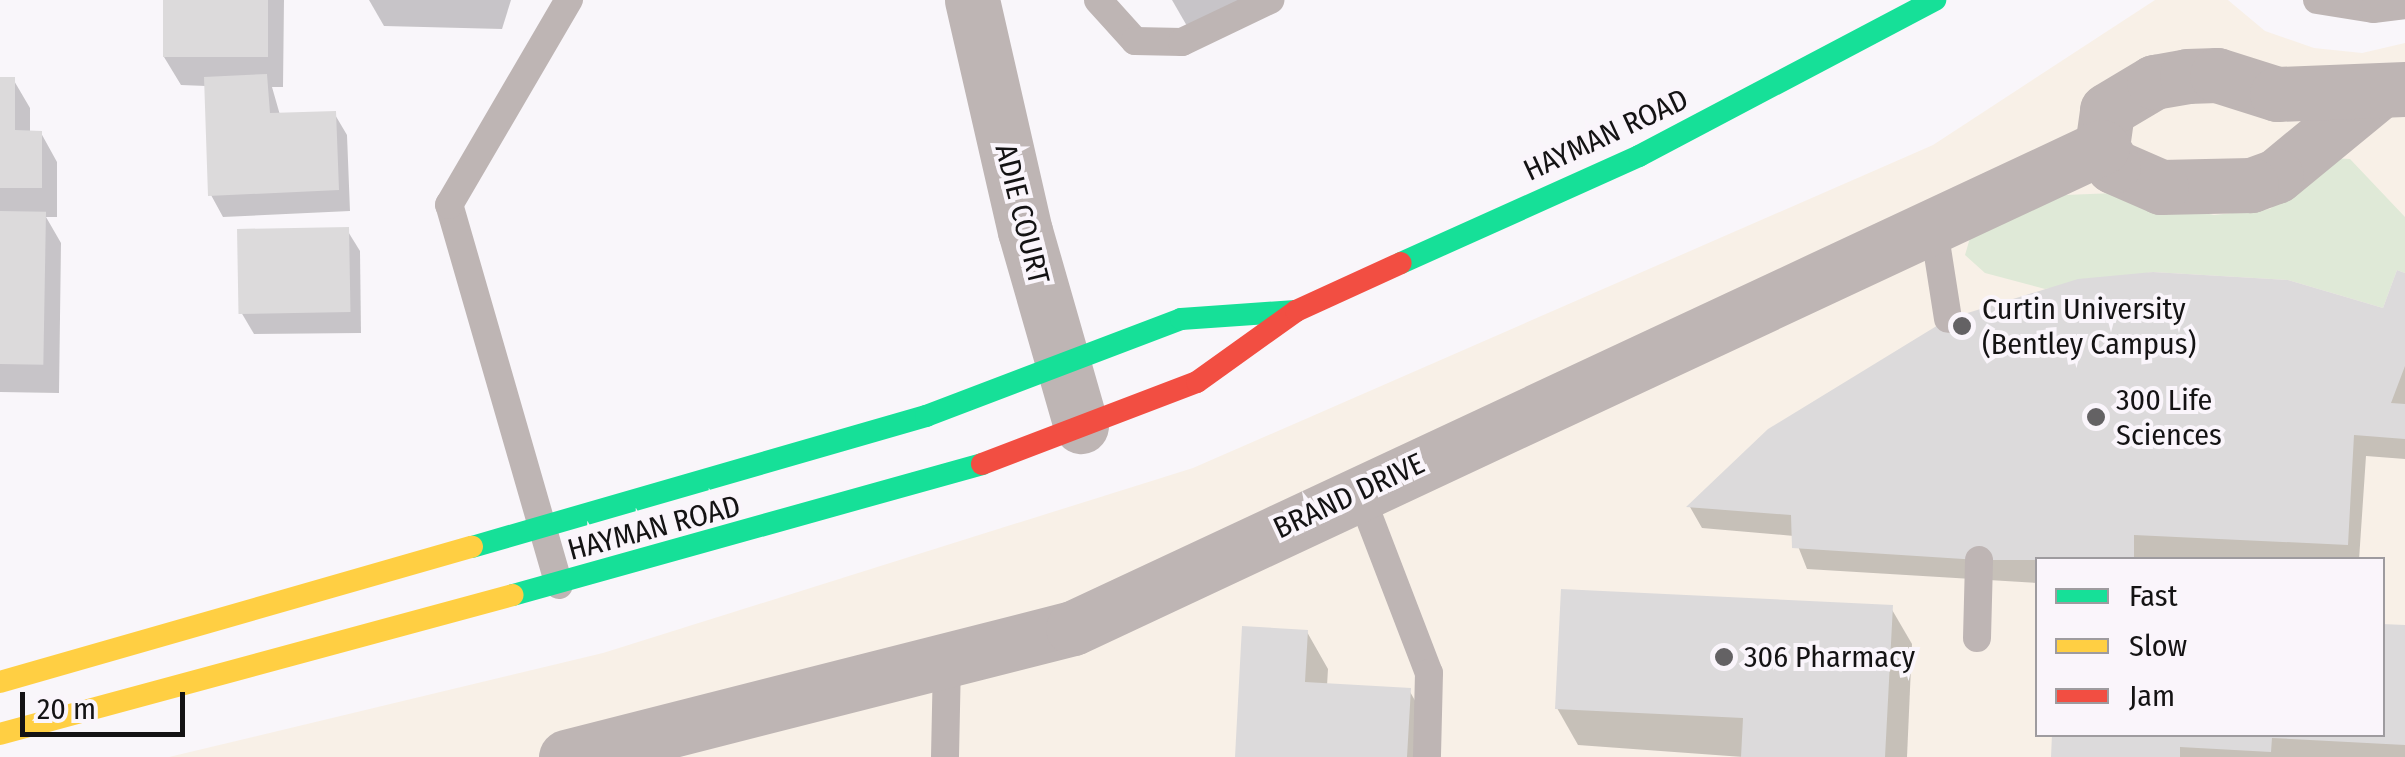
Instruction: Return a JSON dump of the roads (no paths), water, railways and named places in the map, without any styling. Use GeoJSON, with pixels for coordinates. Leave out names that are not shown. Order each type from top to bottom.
{"type":"FeatureCollection","features":[{"type":"Feature","properties":{"kind":"main road","name":"HAYMAN ROAD"},"geometry":{"type":"LineString","coordinates":[[0,734],[942,479],[1197,382],[1296,311],[1639,156],[1936,0]]}},
{"type":"Feature","properties":{"kind":"main road","name":"HAYMAN ROAD"},"geometry":{"type":"LineString","coordinates":[[0,682],[926,416],[1181,319],[1296,311]]}},
{"type":"Feature","properties":{"kind":"street","name":"ADIE COURT"},"geometry":{"type":"LineString","coordinates":[[972,0],[1060,366],[1081,426]]}},
{"type":"Feature","properties":{"kind":"street"},"geometry":{"type":"LineString","coordinates":[[2218,75],[2277,94],[2390,91],[2251,185],[2193,191],[2137,180],[2114,166],[2102,147],[2107,110],[2154,82],[2218,75]]}},
{"type":"Feature","properties":{"kind":"street"},"geometry":{"type":"LineString","coordinates":[[2277,94],[2296,122],[2288,163]]}},
{"type":"Feature","properties":{"kind":"street","name":"BRAND DRIVE"},"geometry":{"type":"LineString","coordinates":[[566,757],[1073,628],[2102,147]]}},
{"type":"Feature","properties":{"kind":"lane"},"geometry":{"type":"LineString","coordinates":[[559,585],[449,205],[569,0]]}},
{"type":"Feature","properties":{"kind":"lane"},"geometry":{"type":"LineString","coordinates":[[1098,0],[1135,41],[1182,42],[1270,0]]}},
{"type":"Feature","properties":{"kind":"lane"},"geometry":{"type":"LineString","coordinates":[[2317,0],[2373,9],[2405,5]]}},
{"type":"Feature","properties":{"kind":"lane"},"geometry":{"type":"LineString","coordinates":[[1933,223],[1948,318]]}},
{"type":"Feature","properties":{"kind":"lane"},"geometry":{"type":"LineString","coordinates":[[1359,491],[1429,672],[1426,757]]}},
{"type":"Feature","properties":{"kind":"lane"},"geometry":{"type":"LineString","coordinates":[[1976,638],[1979,560]]}},
{"type":"Feature","properties":{"kind":"lane"},"geometry":{"type":"LineString","coordinates":[[944,757],[946,660]]}},
{"type":"Feature","properties":{"kind":"place","name":"Curtin University (Bentley Campus)"},"geometry":{"type":"Point","coordinates":[1962,326]}},
{"type":"Feature","properties":{"kind":"place","name":"300 Life Sciences"},"geometry":{"type":"Point","coordinates":[2096,417]}},
{"type":"Feature","properties":{"kind":"place","name":"306 Pharmacy"},"geometry":{"type":"Point","coordinates":[1724,657]}}]}
